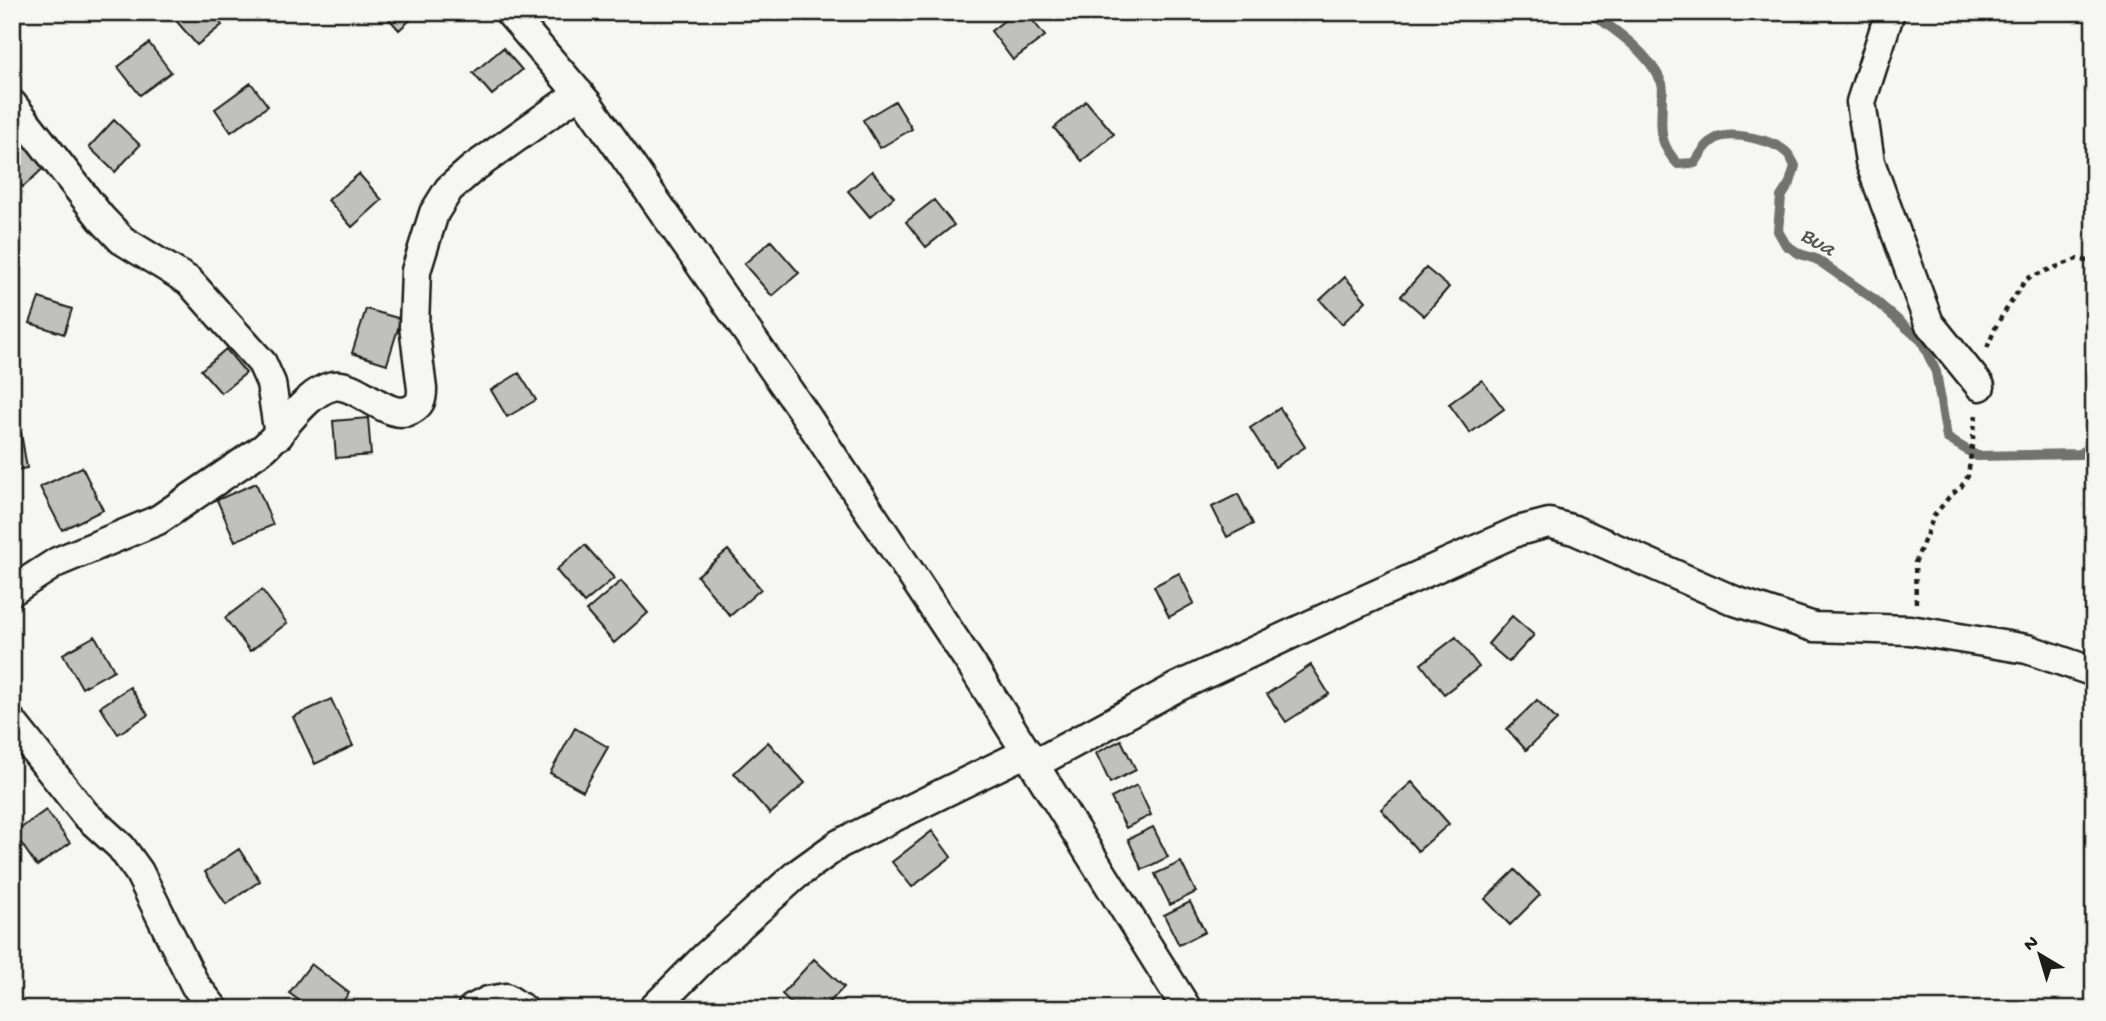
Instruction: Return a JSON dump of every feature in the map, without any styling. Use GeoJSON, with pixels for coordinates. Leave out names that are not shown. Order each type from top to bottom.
{"type":"FeatureCollection","features":[{"type":"Feature","properties":{"kind":"street"},"geometry":{"type":"LineString","coordinates":[[509,12],[579,93],[804,413],[1030,758],[1187,1009]]}},
{"type":"Feature","properties":{"kind":"street"},"geometry":{"type":"LineString","coordinates":[[1890,12],[1861,102],[1870,162],[1929,323],[1980,386]]}},
{"type":"Feature","properties":{"kind":"street"},"geometry":{"type":"LineString","coordinates":[[12,591],[57,562],[158,520],[264,448],[279,435],[298,410],[324,390],[336,385],[400,413],[410,411],[419,404],[422,389],[414,326],[416,271],[434,212],[449,189],[471,169],[579,93]]}},
{"type":"Feature","properties":{"kind":"street"},"geometry":{"type":"LineString","coordinates":[[12,104],[115,233],[189,281],[262,363],[271,383],[279,435]]}},
{"type":"Feature","properties":{"kind":"street"},"geometry":{"type":"LineString","coordinates":[[653,1009],[706,956],[796,875],[839,844],[1518,531],[1549,523],[1574,530],[1735,601],[1814,627],[1910,631],[2027,649],[2094,672]]}},
{"type":"Feature","properties":{"kind":"street"},"geometry":{"type":"LineString","coordinates":[[12,722],[85,814],[121,847],[139,872],[195,985],[214,1009]]}},
{"type":"Feature","properties":{"kind":"street"},"geometry":{"type":"LineString","coordinates":[[472,1009],[488,1001],[506,998],[523,1009]]}},
{"type":"Feature","properties":{"kind":"path"},"geometry":{"type":"LineString","coordinates":[[1980,386],[1990,338],[2024,282],[2077,259],[2094,262]]}},
{"type":"Feature","properties":{"kind":"path"},"geometry":{"type":"LineString","coordinates":[[1910,631],[1917,606],[1913,571],[1920,547],[1934,516],[1968,476],[1976,414]]}},
{"type":"Feature","properties":{"kind":"building"},"geometry":{"type":"Polygon","coordinates":[[[179,12],[212,12],[222,25],[197,45],[173,17],[179,12]]]}},
{"type":"Feature","properties":{"kind":"building"},"geometry":{"type":"Polygon","coordinates":[[[383,12],[419,12],[399,30],[383,12]]]}},
{"type":"Feature","properties":{"kind":"building"},"geometry":{"type":"Polygon","coordinates":[[[1015,12],[1026,12],[1045,36],[1013,60],[991,31],[1015,12]]]}},
{"type":"Feature","properties":{"kind":"building"},"geometry":{"type":"Polygon","coordinates":[[[149,43],[171,72],[140,95],[118,67],[149,43]]]}},
{"type":"Feature","properties":{"kind":"building"},"geometry":{"type":"Polygon","coordinates":[[[503,48],[522,70],[492,95],[473,73],[503,48]]]}},
{"type":"Feature","properties":{"kind":"building"},"geometry":{"type":"Polygon","coordinates":[[[251,83],[268,106],[231,132],[215,109],[251,83]]]}},
{"type":"Feature","properties":{"kind":"building"},"geometry":{"type":"Polygon","coordinates":[[[895,101],[912,129],[880,148],[863,120],[895,101]]]}},
{"type":"Feature","properties":{"kind":"building"},"geometry":{"type":"Polygon","coordinates":[[[1086,101],[1114,134],[1082,161],[1054,128],[1086,101]]]}},
{"type":"Feature","properties":{"kind":"building"},"geometry":{"type":"Polygon","coordinates":[[[114,120],[140,145],[115,172],[89,147],[114,120]]]}},
{"type":"Feature","properties":{"kind":"building"},"geometry":{"type":"Polygon","coordinates":[[[23,136],[48,164],[23,187],[12,176],[12,146],[23,136]]]}},
{"type":"Feature","properties":{"kind":"building"},"geometry":{"type":"Polygon","coordinates":[[[872,171],[894,197],[870,217],[848,191],[872,171]]]}},
{"type":"Feature","properties":{"kind":"building"},"geometry":{"type":"Polygon","coordinates":[[[359,174],[382,200],[352,227],[328,200],[359,174]]]}},
{"type":"Feature","properties":{"kind":"building"},"geometry":{"type":"Polygon","coordinates":[[[934,200],[954,225],[926,247],[906,222],[934,200]]]}},
{"type":"Feature","properties":{"kind":"building"},"geometry":{"type":"Polygon","coordinates":[[[771,241],[799,273],[772,296],[744,264],[771,241]]]}},
{"type":"Feature","properties":{"kind":"building"},"geometry":{"type":"Polygon","coordinates":[[[1426,268],[1449,287],[1424,316],[1401,296],[1426,268]]]}},
{"type":"Feature","properties":{"kind":"building"},"geometry":{"type":"Polygon","coordinates":[[[1345,277],[1366,301],[1342,324],[1320,300],[1345,277]]]}},
{"type":"Feature","properties":{"kind":"building"},"geometry":{"type":"Polygon","coordinates":[[[39,298],[72,309],[64,334],[30,323],[39,298]]]}},
{"type":"Feature","properties":{"kind":"building"},"geometry":{"type":"Polygon","coordinates":[[[366,309],[401,319],[387,364],[352,353],[366,309]]]}},
{"type":"Feature","properties":{"kind":"building"},"geometry":{"type":"Polygon","coordinates":[[[226,349],[246,373],[221,393],[201,370],[226,349]]]}},
{"type":"Feature","properties":{"kind":"building"},"geometry":{"type":"Polygon","coordinates":[[[519,373],[536,400],[507,417],[491,390],[519,373]]]}},
{"type":"Feature","properties":{"kind":"building"},"geometry":{"type":"Polygon","coordinates":[[[1482,380],[1504,409],[1470,433],[1449,404],[1482,380]]]}},
{"type":"Feature","properties":{"kind":"building"},"geometry":{"type":"Polygon","coordinates":[[[1280,408],[1305,447],[1275,467],[1250,428],[1280,408]]]}},
{"type":"Feature","properties":{"kind":"building"},"geometry":{"type":"Polygon","coordinates":[[[368,418],[371,455],[336,458],[333,421],[368,418]]]}},
{"type":"Feature","properties":{"kind":"building"},"geometry":{"type":"Polygon","coordinates":[[[21,433],[27,468],[12,471],[12,435],[21,433]]]}},
{"type":"Feature","properties":{"kind":"building"},"geometry":{"type":"Polygon","coordinates":[[[82,467],[103,510],[62,530],[40,487],[82,467]]]}},
{"type":"Feature","properties":{"kind":"building"},"geometry":{"type":"Polygon","coordinates":[[[256,483],[273,525],[235,541],[217,500],[256,483]]]}},
{"type":"Feature","properties":{"kind":"building"},"geometry":{"type":"Polygon","coordinates":[[[1238,494],[1253,524],[1227,537],[1212,507],[1238,494]]]}},
{"type":"Feature","properties":{"kind":"building"},"geometry":{"type":"Polygon","coordinates":[[[585,545],[614,578],[584,603],[556,570],[585,545]]]}},
{"type":"Feature","properties":{"kind":"building"},"geometry":{"type":"Polygon","coordinates":[[[728,550],[761,589],[730,616],[697,576],[728,550]]]}},
{"type":"Feature","properties":{"kind":"building"},"geometry":{"type":"Polygon","coordinates":[[[1179,573],[1194,603],[1169,617],[1154,586],[1179,573]]]}},
{"type":"Feature","properties":{"kind":"building"},"geometry":{"type":"Polygon","coordinates":[[[621,581],[648,613],[614,643],[586,611],[621,581]]]}},
{"type":"Feature","properties":{"kind":"building"},"geometry":{"type":"Polygon","coordinates":[[[262,590],[287,623],[250,651],[225,618],[262,590]]]}},
{"type":"Feature","properties":{"kind":"building"},"geometry":{"type":"Polygon","coordinates":[[[1512,616],[1534,635],[1509,662],[1488,644],[1512,616]]]}},
{"type":"Feature","properties":{"kind":"building"},"geometry":{"type":"Polygon","coordinates":[[[95,636],[114,670],[82,688],[63,654],[95,636]]]}},
{"type":"Feature","properties":{"kind":"building"},"geometry":{"type":"Polygon","coordinates":[[[1456,637],[1479,667],[1444,694],[1421,664],[1456,637]]]}},
{"type":"Feature","properties":{"kind":"building"},"geometry":{"type":"Polygon","coordinates":[[[1311,665],[1329,694],[1286,722],[1267,694],[1311,665]]]}},
{"type":"Feature","properties":{"kind":"building"},"geometry":{"type":"Polygon","coordinates":[[[130,687],[148,715],[118,734],[100,707],[130,687]]]}},
{"type":"Feature","properties":{"kind":"building"},"geometry":{"type":"Polygon","coordinates":[[[331,699],[353,746],[315,764],[293,717],[331,699]]]}},
{"type":"Feature","properties":{"kind":"building"},"geometry":{"type":"Polygon","coordinates":[[[1537,700],[1557,720],[1526,750],[1507,729],[1537,700]]]}},
{"type":"Feature","properties":{"kind":"building"},"geometry":{"type":"Polygon","coordinates":[[[575,728],[608,747],[583,791],[550,773],[575,728]]]}},
{"type":"Feature","properties":{"kind":"building"},"geometry":{"type":"Polygon","coordinates":[[[1121,740],[1136,770],[1110,783],[1096,753],[1121,740]]]}},
{"type":"Feature","properties":{"kind":"building"},"geometry":{"type":"Polygon","coordinates":[[[768,742],[805,783],[770,814],[734,773],[768,742]]]}},
{"type":"Feature","properties":{"kind":"building"},"geometry":{"type":"Polygon","coordinates":[[[1412,782],[1449,824],[1418,851],[1381,809],[1412,782]]]}},
{"type":"Feature","properties":{"kind":"building"},"geometry":{"type":"Polygon","coordinates":[[[1137,785],[1151,815],[1126,828],[1111,798],[1137,785]]]}},
{"type":"Feature","properties":{"kind":"building"},"geometry":{"type":"Polygon","coordinates":[[[46,810],[70,843],[37,866],[14,833],[46,810]]]}},
{"type":"Feature","properties":{"kind":"building"},"geometry":{"type":"Polygon","coordinates":[[[1153,827],[1168,857],[1142,870],[1128,839],[1153,827]]]}},
{"type":"Feature","properties":{"kind":"building"},"geometry":{"type":"Polygon","coordinates":[[[932,831],[951,857],[912,887],[892,862],[932,831]]]}},
{"type":"Feature","properties":{"kind":"building"},"geometry":{"type":"Polygon","coordinates":[[[239,849],[260,881],[226,904],[205,872],[239,849]]]}},
{"type":"Feature","properties":{"kind":"building"},"geometry":{"type":"Polygon","coordinates":[[[1181,862],[1196,892],[1170,905],[1155,874],[1181,862]]]}},
{"type":"Feature","properties":{"kind":"building"},"geometry":{"type":"Polygon","coordinates":[[[1515,870],[1540,895],[1510,925],[1485,899],[1515,870]]]}},
{"type":"Feature","properties":{"kind":"building"},"geometry":{"type":"Polygon","coordinates":[[[1190,902],[1205,932],[1179,945],[1164,915],[1190,902]]]}},
{"type":"Feature","properties":{"kind":"building"},"geometry":{"type":"Polygon","coordinates":[[[814,959],[844,987],[823,1009],[797,1009],[782,994],[814,959]]]}},
{"type":"Feature","properties":{"kind":"building"},"geometry":{"type":"Polygon","coordinates":[[[311,964],[349,993],[337,1009],[311,1009],[289,993],[311,964]]]}},
{"type":"Feature","properties":{"kind":"waterway","name":"Bua"},"geometry":{"type":"LineString","coordinates":[[1590,12],[1630,42],[1655,70],[1663,87],[1663,140],[1678,164],[1695,163],[1710,143],[1724,136],[1763,140],[1789,155],[1795,166],[1790,183],[1781,197],[1778,231],[1786,245],[1800,254],[1816,259],[1871,297],[1922,341],[1936,372],[1947,438],[1977,456],[2080,454],[2094,445]]}}]}
